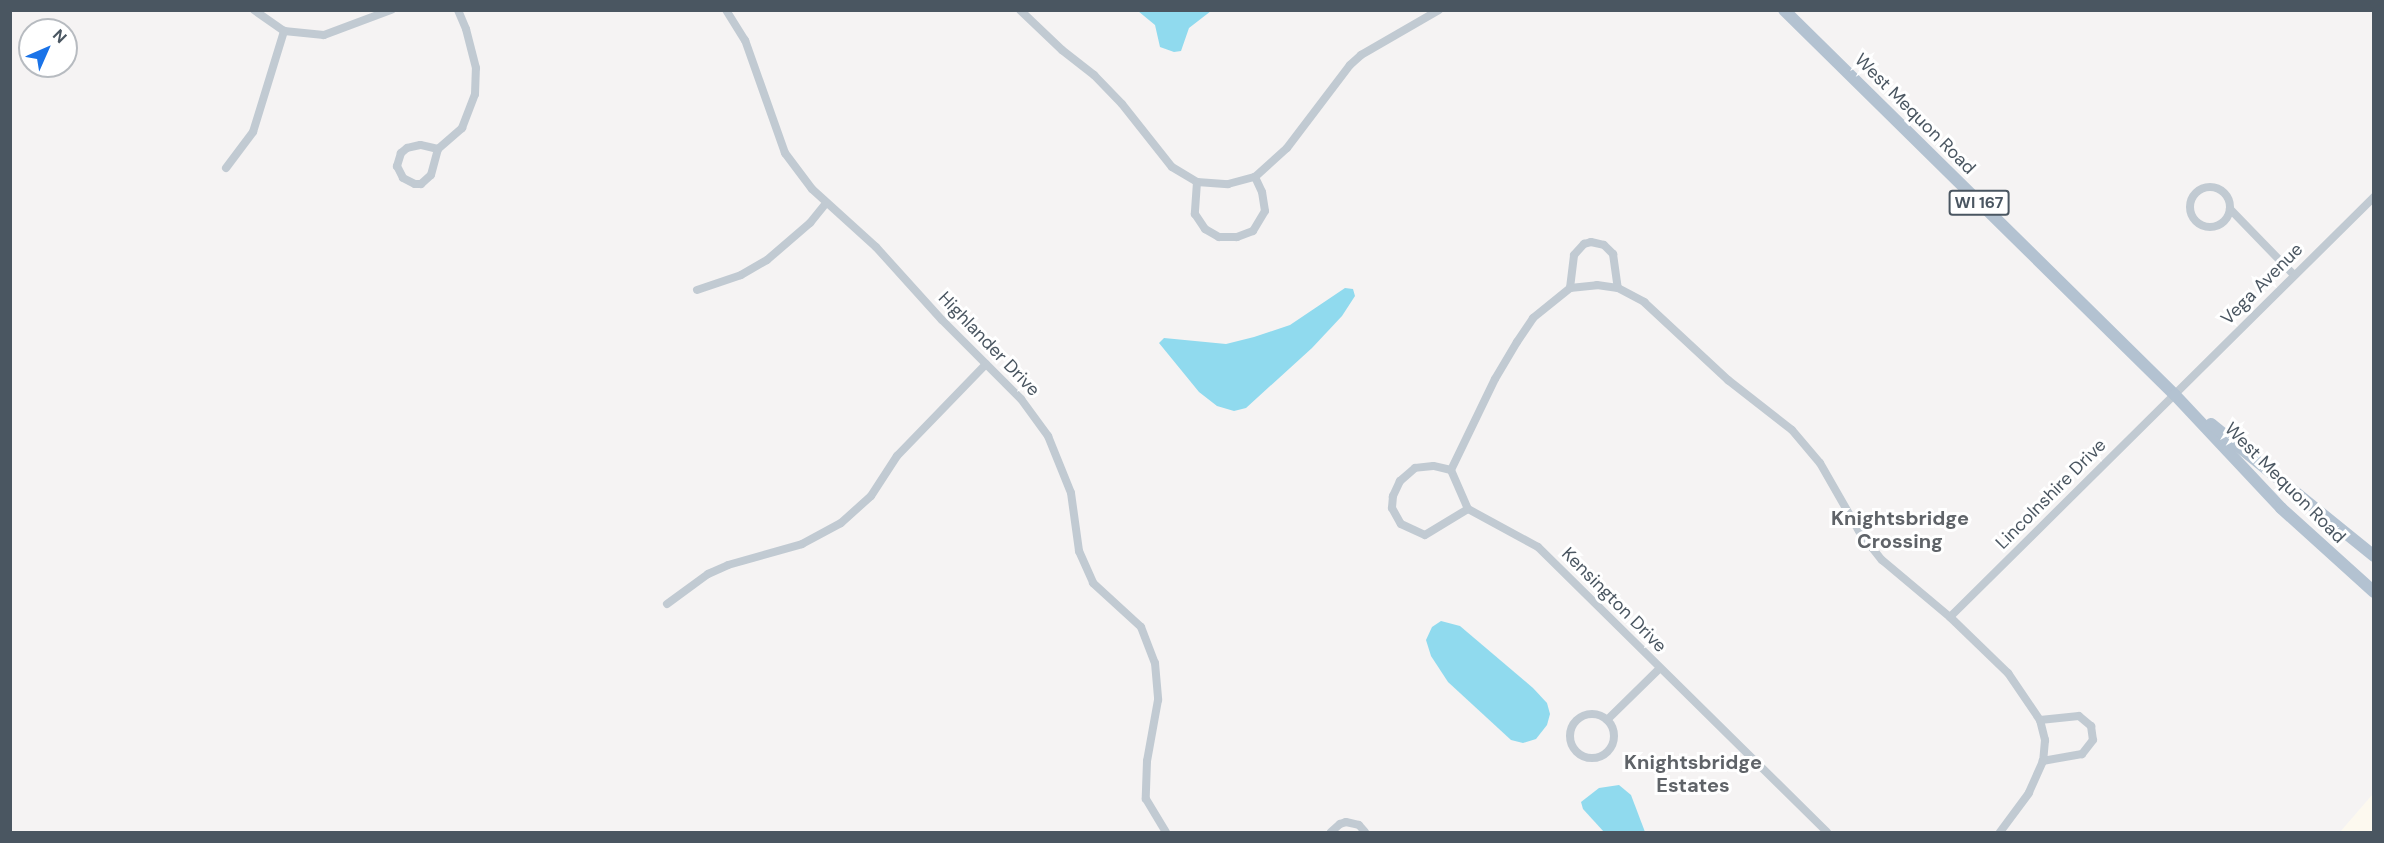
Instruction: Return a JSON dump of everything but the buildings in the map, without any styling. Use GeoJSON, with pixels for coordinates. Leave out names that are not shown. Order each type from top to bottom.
{"type":"FeatureCollection","features":[{"type":"Feature","properties":{"kind":"main road","name":"West Mequon Road"},"geometry":{"type":"LineString","coordinates":[[1784,10],[2175,395],[2281,508],[2373,592]]}},
{"type":"Feature","properties":{"kind":"main road","name":"West Mequon Road"},"geometry":{"type":"LineString","coordinates":[[2175,395],[2373,556]]}},
{"type":"Feature","properties":{"kind":"street"},"geometry":{"type":"LineString","coordinates":[[254,10],[284,32],[324,35],[391,10]]}},
{"type":"Feature","properties":{"kind":"street"},"geometry":{"type":"LineString","coordinates":[[438,149],[420,145],[407,147],[398,159],[397,166],[403,178],[415,184],[427,180],[434,168],[438,149],[462,128],[475,94],[476,68],[466,29],[458,10]]}},
{"type":"Feature","properties":{"kind":"street","name":"Highlander Drive"},"geometry":{"type":"LineString","coordinates":[[726,10],[744,40],[785,153],[812,189],[876,247],[1021,399],[1048,436],[1071,493],[1079,551],[1093,583],[1141,627],[1155,663],[1158,700],[1147,761],[1146,799],[1166,832]]}},
{"type":"Feature","properties":{"kind":"street"},"geometry":{"type":"LineString","coordinates":[[1020,10],[1062,50],[1094,75],[1172,167],[1197,182],[1228,184],[1256,177],[1307,125],[1350,64],[1374,46],[1439,10]]}},
{"type":"Feature","properties":{"kind":"street"},"geometry":{"type":"LineString","coordinates":[[226,168],[253,132],[284,32]]}},
{"type":"Feature","properties":{"kind":"street"},"geometry":{"type":"LineString","coordinates":[[1197,182],[1196,214],[1205,228],[1219,237],[1238,237],[1253,231],[1265,211],[1262,192],[1256,177]]}},
{"type":"Feature","properties":{"kind":"street"},"geometry":{"type":"LineString","coordinates":[[2230,209],[2224,222],[2205,227],[2193,219],[2190,206],[2195,194],[2212,187],[2227,197],[2230,209],[2295,274]]}},
{"type":"Feature","properties":{"kind":"street","name":"Vega Avenue"},"geometry":{"type":"LineString","coordinates":[[2175,395],[2373,197]]}},
{"type":"Feature","properties":{"kind":"street"},"geometry":{"type":"LineString","coordinates":[[697,290],[741,275],[767,260],[810,223],[826,203]]}},
{"type":"Feature","properties":{"kind":"street"},"geometry":{"type":"LineString","coordinates":[[1570,288],[1574,255],[1584,244],[1591,242],[1604,245],[1613,254],[1618,288]]}},
{"type":"Feature","properties":{"kind":"street"},"geometry":{"type":"LineString","coordinates":[[1451,470],[1433,466],[1416,468],[1400,481],[1393,496],[1392,508],[1401,524],[1425,535],[1467,509],[1451,470],[1495,379],[1533,318],[1570,288],[1597,285],[1618,288],[1644,302],[1728,380],[1792,430],[1820,463],[1849,516],[1871,547],[1893,570],[1950,617],[2008,673],[2040,720],[2045,740],[2043,761],[2029,793],[2000,832]]}},
{"type":"Feature","properties":{"kind":"street"},"geometry":{"type":"LineString","coordinates":[[668,604],[708,574],[728,565],[802,544],[841,523],[871,496],[897,456],[986,364]]}},
{"type":"Feature","properties":{"kind":"street","name":"Lincolnshire Drive"},"geometry":{"type":"LineString","coordinates":[[1950,617],[2175,395]]}},
{"type":"Feature","properties":{"kind":"street","name":"Kensington Drive"},"geometry":{"type":"LineString","coordinates":[[1467,509],[1538,547],[1659,669],[1827,832]]}},
{"type":"Feature","properties":{"kind":"street"},"geometry":{"type":"LineString","coordinates":[[1607,720],[1659,669]]}},
{"type":"Feature","properties":{"kind":"street"},"geometry":{"type":"LineString","coordinates":[[1593,714],[1607,720],[1614,732],[1614,740],[1607,752],[1594,758],[1587,758],[1574,750],[1571,744],[1570,729],[1579,717],[1593,714]]}},
{"type":"Feature","properties":{"kind":"street"},"geometry":{"type":"LineString","coordinates":[[2040,720],[2079,716],[2091,726],[2093,740],[2082,754],[2043,761]]}},
{"type":"Feature","properties":{"kind":"street"},"geometry":{"type":"LineString","coordinates":[[1331,832],[1346,822],[1359,825],[1365,832]]}},
{"type":"Feature","properties":{"kind":"shaded area"},"geometry":{"type":"Polygon","coordinates":[[[2372,795],[2373,832],[2340,832],[2372,795]]]}},
{"type":"Feature","properties":{"kind":"water"},"geometry":{"type":"Polygon","coordinates":[[[1138,11],[1211,11],[1189,28],[1181,51],[1174,52],[1160,47],[1155,25],[1138,11]]]}},
{"type":"Feature","properties":{"kind":"water"},"geometry":{"type":"Polygon","coordinates":[[[1345,288],[1353,289],[1355,296],[1342,316],[1312,348],[1246,408],[1234,411],[1217,406],[1199,392],[1159,343],[1164,338],[1226,344],[1254,337],[1290,325],[1345,288]]]}},
{"type":"Feature","properties":{"kind":"water"},"geometry":{"type":"Polygon","coordinates":[[[1441,621],[1460,626],[1533,688],[1547,703],[1550,714],[1547,725],[1536,739],[1523,743],[1511,740],[1448,682],[1431,656],[1426,640],[1432,627],[1441,621]]]}},
{"type":"Feature","properties":{"kind":"water"},"geometry":{"type":"Polygon","coordinates":[[[1619,785],[1631,795],[1645,832],[1604,832],[1583,809],[1581,802],[1599,788],[1619,785]]]}},
{"type":"Feature","properties":{"kind":"district","name":"Knightsbridge Crossing"},"geometry":{"type":"Point","coordinates":[1900,530]}},
{"type":"Feature","properties":{"kind":"district","name":"Knightsbridge Estates"},"geometry":{"type":"Point","coordinates":[1693,774]}}]}
